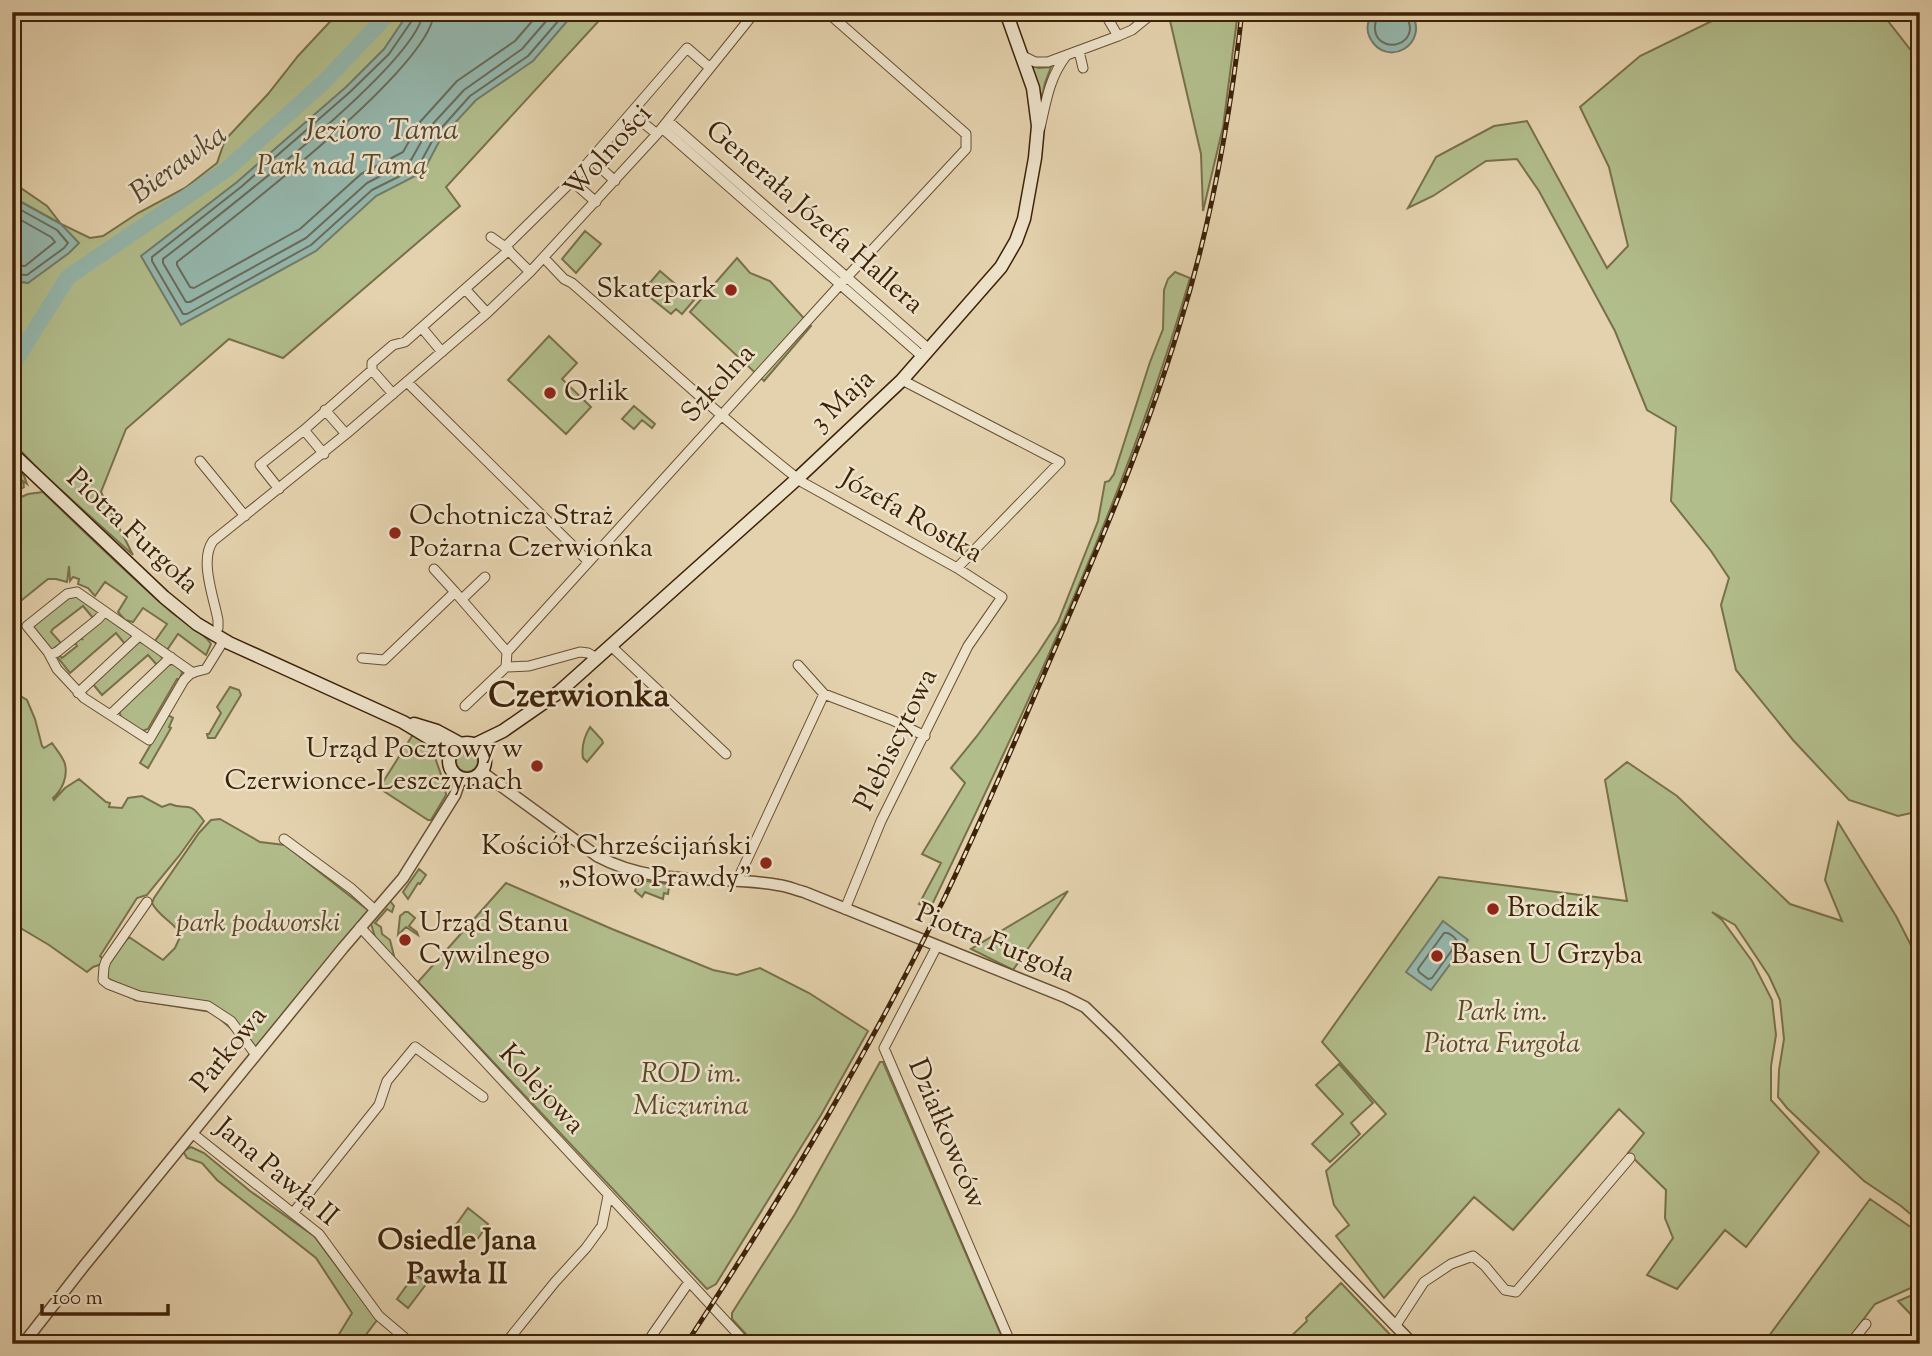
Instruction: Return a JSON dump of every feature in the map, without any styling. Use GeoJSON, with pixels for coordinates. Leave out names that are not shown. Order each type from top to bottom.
{"type":"FeatureCollection","features":[{"type":"Feature","properties":{"kind":"main road","name":"3 Maja"},"geometry":{"type":"LineString","coordinates":[[468,745],[503,731],[559,692],[611,646],[798,478],[902,380],[1001,267],[1012,250],[1024,219],[1037,140],[1035,101],[1006,12]]}},
{"type":"Feature","properties":{"kind":"main road","name":"Piotra Furgoła"},"geometry":{"type":"LineString","coordinates":[[12,453],[174,606],[219,637],[403,722],[441,745],[450,755]]}},
{"type":"Feature","properties":{"kind":"main road","name":"Piotra Furgoła"},"geometry":{"type":"LineString","coordinates":[[403,722],[437,731],[468,745]]}},
{"type":"Feature","properties":{"kind":"main road","name":"3 Maja"},"geometry":{"type":"LineString","coordinates":[[485,757],[503,731]]}},
{"type":"Feature","properties":{"kind":"main road"},"geometry":{"type":"LineString","coordinates":[[468,745],[481,749],[485,757],[482,772],[472,779],[455,775],[449,762],[454,749],[468,745]]}},
{"type":"Feature","properties":{"kind":"street","name":"Wolności"},"geometry":{"type":"LineString","coordinates":[[219,637],[219,624],[206,561],[213,541],[324,454],[530,272],[662,128],[755,12]]}},
{"type":"Feature","properties":{"kind":"street","name":"Szkolna"},"geometry":{"type":"LineString","coordinates":[[507,652],[966,149],[966,134],[827,12]]}},
{"type":"Feature","properties":{"kind":"street"},"geometry":{"type":"LineString","coordinates":[[1104,12],[1118,36]]}},
{"type":"Feature","properties":{"kind":"street"},"geometry":{"type":"LineString","coordinates":[[1021,55],[1035,62],[1067,55],[1132,30],[1154,12]]}},
{"type":"Feature","properties":{"kind":"street"},"geometry":{"type":"LineString","coordinates":[[393,394],[372,370],[372,363],[393,345],[405,342],[422,328],[507,249],[572,181],[687,48],[710,68]]}},
{"type":"Feature","properties":{"kind":"street"},"geometry":{"type":"LineString","coordinates":[[1079,51],[1083,68]]}},
{"type":"Feature","properties":{"kind":"street"},"geometry":{"type":"LineString","coordinates":[[1037,140],[1052,79],[1067,55]]}},
{"type":"Feature","properties":{"kind":"street","name":"Generała Józefa Hallera"},"geometry":{"type":"LineString","coordinates":[[631,113],[662,128],[927,353]]}},
{"type":"Feature","properties":{"kind":"street"},"geometry":{"type":"LineString","coordinates":[[591,159],[615,181]]}},
{"type":"Feature","properties":{"kind":"street"},"geometry":{"type":"LineString","coordinates":[[572,181],[596,202]]}},
{"type":"Feature","properties":{"kind":"street"},"geometry":{"type":"LineString","coordinates":[[491,237],[530,272]]}},
{"type":"Feature","properties":{"kind":"street","name":"Józefa Rostka"},"geometry":{"type":"LineString","coordinates":[[544,258],[564,279],[798,478],[1002,597]]}},
{"type":"Feature","properties":{"kind":"street"},"geometry":{"type":"LineString","coordinates":[[466,289],[486,313]]}},
{"type":"Feature","properties":{"kind":"street"},"geometry":{"type":"LineString","coordinates":[[422,328],[442,352]]}},
{"type":"Feature","properties":{"kind":"street"},"geometry":{"type":"LineString","coordinates":[[279,489],[260,465],[372,370]]}},
{"type":"Feature","properties":{"kind":"street"},"geometry":{"type":"LineString","coordinates":[[902,380],[1060,463],[957,569]]}},
{"type":"Feature","properties":{"kind":"street"},"geometry":{"type":"LineString","coordinates":[[407,382],[588,561]]}},
{"type":"Feature","properties":{"kind":"street"},"geometry":{"type":"LineString","coordinates":[[325,411],[346,434]]}},
{"type":"Feature","properties":{"kind":"street"},"geometry":{"type":"LineString","coordinates":[[304,430],[324,454]]}},
{"type":"Feature","properties":{"kind":"street"},"geometry":{"type":"LineString","coordinates":[[200,461],[245,516]]}},
{"type":"Feature","properties":{"kind":"street"},"geometry":{"type":"LineString","coordinates":[[434,569],[507,652],[506,667]]}},
{"type":"Feature","properties":{"kind":"street"},"geometry":{"type":"LineString","coordinates":[[362,658],[384,660],[459,595],[485,577]]}},
{"type":"Feature","properties":{"kind":"street"},"geometry":{"type":"LineString","coordinates":[[193,673],[77,592],[69,593],[27,626],[50,655],[54,665],[78,693],[149,740],[182,682],[193,673],[206,669],[219,637]]}},
{"type":"Feature","properties":{"kind":"street","name":"Plebiscytowa"},"geometry":{"type":"LineString","coordinates":[[845,909],[881,821],[968,646],[1002,597]]}},
{"type":"Feature","properties":{"kind":"street"},"geometry":{"type":"LineString","coordinates":[[50,655],[104,612]]}},
{"type":"Feature","properties":{"kind":"street"},"geometry":{"type":"LineString","coordinates":[[78,693],[139,636]]}},
{"type":"Feature","properties":{"kind":"street"},"geometry":{"type":"LineString","coordinates":[[611,646],[726,754]]}},
{"type":"Feature","properties":{"kind":"street"},"geometry":{"type":"LineString","coordinates":[[465,706],[506,667],[529,666],[580,652],[597,658]]}},
{"type":"Feature","properties":{"kind":"street"},"geometry":{"type":"LineString","coordinates":[[110,715],[171,657]]}},
{"type":"Feature","properties":{"kind":"street"},"geometry":{"type":"LineString","coordinates":[[798,665],[824,694],[892,720],[925,736]]}},
{"type":"Feature","properties":{"kind":"street"},"geometry":{"type":"LineString","coordinates":[[737,881],[824,694]]}},
{"type":"Feature","properties":{"kind":"street","name":"Piotra Furgoła"},"geometry":{"type":"LineString","coordinates":[[482,772],[613,865],[640,874],[780,885],[804,892],[1085,1007],[1413,1344]]}},
{"type":"Feature","properties":{"kind":"street","name":"Parkowa"},"geometry":{"type":"LineString","coordinates":[[23,1344],[415,859],[455,795],[461,778]]}},
{"type":"Feature","properties":{"kind":"street"},"geometry":{"type":"LineString","coordinates":[[284,839],[352,889],[375,910]]}},
{"type":"Feature","properties":{"kind":"street"},"geometry":{"type":"LineString","coordinates":[[147,902],[106,961],[103,980],[139,996],[208,1006],[231,1021],[256,1055]]}},
{"type":"Feature","properties":{"kind":"street","name":"Kolejowa"},"geometry":{"type":"LineString","coordinates":[[360,927],[747,1344]]}},
{"type":"Feature","properties":{"kind":"street","name":"Działkowców"},"geometry":{"type":"LineString","coordinates":[[937,946],[884,1048],[1011,1344]]}},
{"type":"Feature","properties":{"kind":"street"},"geometry":{"type":"LineString","coordinates":[[293,1213],[379,1105],[387,1081],[415,1047],[483,1097]]}},
{"type":"Feature","properties":{"kind":"street","name":"Jana Pawła II"},"geometry":{"type":"LineString","coordinates":[[192,1133],[319,1234],[379,1316],[412,1344]]}},
{"type":"Feature","properties":{"kind":"street"},"geometry":{"type":"LineString","coordinates":[[1395,1325],[1424,1283],[1451,1264],[1473,1256],[1505,1290],[1516,1292],[1630,1158]]}},
{"type":"Feature","properties":{"kind":"street"},"geometry":{"type":"LineString","coordinates":[[505,1344],[602,1226],[608,1196]]}},
{"type":"Feature","properties":{"kind":"street"},"geometry":{"type":"LineString","coordinates":[[646,1344],[689,1282]]}},
{"type":"Feature","properties":{"kind":"street"},"geometry":{"type":"LineString","coordinates":[[1850,1344],[1866,1324]]}},
{"type":"Feature","properties":{"kind":"green space","name":"Park nad Tamą"},"geometry":{"type":"Polygon","coordinates":[[[339,12],[607,12],[446,187],[460,206],[283,358],[229,339],[126,429],[101,492],[133,555],[12,442],[12,319],[20,311],[13,281],[28,283],[61,224],[90,238],[103,236],[138,213],[185,188],[217,163],[225,140],[339,12]]]}},
{"type":"Feature","properties":{"kind":"green space"},"geometry":{"type":"Polygon","coordinates":[[[1168,12],[1238,12],[1223,127],[1203,211],[1201,154],[1168,12]]]}},
{"type":"Feature","properties":{"kind":"green space"},"geometry":{"type":"Polygon","coordinates":[[[1737,12],[1879,12],[1920,62],[1920,811],[1898,816],[1849,800],[1793,740],[1736,670],[1721,605],[1729,578],[1671,501],[1676,427],[1647,410],[1615,331],[1539,191],[1517,159],[1486,161],[1433,196],[1408,208],[1436,157],[1494,126],[1527,121],[1607,268],[1628,246],[1609,167],[1580,107],[1640,56],[1718,18],[1737,12]]]}},
{"type":"Feature","properties":{"kind":"green space"},"geometry":{"type":"Polygon","coordinates":[[[1031,66],[1051,67],[1042,97],[1031,66]]]}},
{"type":"Feature","properties":{"kind":"green space"},"geometry":{"type":"Polygon","coordinates":[[[12,182],[47,206],[61,224],[12,197],[12,182]]]}},
{"type":"Feature","properties":{"kind":"green space"},"geometry":{"type":"Polygon","coordinates":[[[585,231],[601,244],[576,273],[562,259],[585,231]]]}},
{"type":"Feature","properties":{"kind":"green space"},"geometry":{"type":"Polygon","coordinates":[[[737,258],[750,273],[770,281],[811,326],[764,381],[690,312],[737,258]]]}},
{"type":"Feature","properties":{"kind":"green space"},"geometry":{"type":"Polygon","coordinates":[[[660,271],[694,300],[682,314],[676,309],[671,314],[651,298],[656,292],[648,285],[660,271]]]}},
{"type":"Feature","properties":{"kind":"green space"},"geometry":{"type":"Polygon","coordinates":[[[1175,272],[1190,278],[1137,440],[1039,677],[930,909],[919,904],[941,863],[922,854],[965,783],[951,768],[1038,653],[1058,622],[1098,521],[1105,482],[1114,474],[1163,329],[1164,290],[1168,279],[1175,272]]]}},
{"type":"Feature","properties":{"kind":"green space","name":"Orlik"},"geometry":{"type":"Polygon","coordinates":[[[549,336],[577,363],[562,379],[591,407],[566,434],[508,380],[549,336]]]}},
{"type":"Feature","properties":{"kind":"green space"},"geometry":{"type":"Polygon","coordinates":[[[634,406],[655,424],[652,428],[642,420],[634,429],[622,419],[634,406]]]}},
{"type":"Feature","properties":{"kind":"green space"},"geometry":{"type":"Polygon","coordinates":[[[12,462],[27,484],[23,481],[24,487],[12,495],[12,462]]]}},
{"type":"Feature","properties":{"kind":"green space"},"geometry":{"type":"Polygon","coordinates":[[[43,492],[153,596],[207,639],[211,644],[206,655],[178,634],[167,650],[155,641],[167,624],[143,608],[133,622],[125,620],[118,612],[127,597],[105,582],[95,596],[88,588],[78,584],[79,579],[73,577],[70,581],[69,566],[67,582],[48,579],[12,608],[12,501],[28,494],[43,492]]]}},
{"type":"Feature","properties":{"kind":"green space"},"geometry":{"type":"Polygon","coordinates":[[[76,595],[98,610],[98,613],[93,618],[83,606],[53,629],[51,632],[61,643],[55,650],[51,650],[34,632],[33,626],[67,596],[76,595]]]}},
{"type":"Feature","properties":{"kind":"green space"},"geometry":{"type":"Polygon","coordinates":[[[104,618],[132,638],[125,644],[116,633],[70,673],[56,655],[62,658],[77,646],[74,641],[79,636],[83,640],[80,636],[104,618]]]}},
{"type":"Feature","properties":{"kind":"green space"},"geometry":{"type":"Polygon","coordinates":[[[137,642],[152,648],[163,660],[157,665],[148,655],[102,695],[92,683],[137,642]]]}},
{"type":"Feature","properties":{"kind":"green space"},"geometry":{"type":"Polygon","coordinates":[[[174,664],[182,673],[148,729],[142,731],[121,717],[119,711],[168,665],[174,664]]]}},
{"type":"Feature","properties":{"kind":"green space"},"geometry":{"type":"Polygon","coordinates":[[[230,687],[239,690],[241,695],[215,738],[208,738],[207,734],[221,713],[217,707],[230,687]]]}},
{"type":"Feature","properties":{"kind":"green space"},"geometry":{"type":"Polygon","coordinates":[[[12,691],[27,700],[42,746],[44,748],[52,743],[64,761],[65,778],[54,800],[65,788],[79,779],[110,803],[109,807],[122,808],[128,798],[142,796],[162,807],[170,804],[191,808],[204,821],[147,895],[137,898],[100,956],[103,959],[102,964],[87,972],[12,923],[12,691]]]}},
{"type":"Feature","properties":{"kind":"green space"},"geometry":{"type":"Polygon","coordinates":[[[168,715],[173,718],[169,727],[171,728],[148,768],[140,763],[168,715]]]}},
{"type":"Feature","properties":{"kind":"green space"},"geometry":{"type":"Polygon","coordinates":[[[590,727],[603,743],[587,762],[583,758],[582,750],[590,727]]]}},
{"type":"Feature","properties":{"kind":"green space"},"geometry":{"type":"Polygon","coordinates":[[[412,736],[431,746],[445,786],[446,795],[431,820],[382,790],[383,782],[412,736]]]}},
{"type":"Feature","properties":{"kind":"green space"},"geometry":{"type":"Polygon","coordinates":[[[467,750],[475,753],[478,761],[475,769],[467,772],[459,769],[456,761],[459,753],[467,750]]]}},
{"type":"Feature","properties":{"kind":"green space","name":"Park im. Piotra Furgoła"},"geometry":{"type":"Polygon","coordinates":[[[1627,762],[1677,796],[1790,904],[1842,921],[1825,880],[1838,822],[1896,916],[1920,963],[1920,1222],[1864,1181],[1778,1097],[1784,1039],[1780,1000],[1769,976],[1735,925],[1712,912],[1722,920],[1752,961],[1772,1000],[1776,1035],[1771,1066],[1771,1100],[1819,1152],[1746,1247],[1725,1230],[1677,1289],[1647,1275],[1673,1238],[1665,1218],[1666,1190],[1628,1153],[1644,1133],[1619,1109],[1513,1230],[1474,1197],[1384,1298],[1336,1236],[1349,1225],[1334,1205],[1326,1171],[1386,1114],[1322,1042],[1439,877],[1627,901],[1605,780],[1627,762]]]}},
{"type":"Feature","properties":{"kind":"green space","name":"park podworski"},"geometry":{"type":"Polygon","coordinates":[[[220,819],[260,842],[285,845],[369,911],[258,1047],[250,1045],[212,1012],[135,1000],[120,985],[104,976],[108,960],[129,937],[163,960],[175,948],[181,935],[152,903],[199,833],[211,820],[220,819]]]}},
{"type":"Feature","properties":{"kind":"green space"},"geometry":{"type":"Polygon","coordinates":[[[419,869],[426,875],[408,899],[403,892],[419,869]]]}},
{"type":"Feature","properties":{"kind":"green space"},"geometry":{"type":"Polygon","coordinates":[[[639,880],[667,884],[668,894],[664,893],[663,899],[645,892],[642,897],[635,891],[639,880]]]}},
{"type":"Feature","properties":{"kind":"green space","name":"ROD im. Miczurina"},"geometry":{"type":"Polygon","coordinates":[[[506,883],[713,970],[737,975],[760,968],[809,993],[868,1031],[821,1115],[716,1284],[707,1289],[418,982],[506,883]]]}},
{"type":"Feature","properties":{"kind":"green space"},"geometry":{"type":"Polygon","coordinates":[[[1068,891],[1013,970],[971,949],[1068,891]]]}},
{"type":"Feature","properties":{"kind":"green space"},"geometry":{"type":"Polygon","coordinates":[[[390,901],[394,906],[392,912],[387,909],[375,923],[390,940],[394,956],[392,958],[376,940],[371,924],[390,901]]]}},
{"type":"Feature","properties":{"kind":"green space"},"geometry":{"type":"Polygon","coordinates":[[[408,912],[415,918],[409,926],[418,935],[406,927],[398,935],[400,916],[408,912]]]}},
{"type":"Feature","properties":{"kind":"green space"},"geometry":{"type":"Polygon","coordinates":[[[880,1062],[883,1062],[1005,1344],[755,1344],[732,1319],[732,1313],[795,1214],[880,1062]]]}},
{"type":"Feature","properties":{"kind":"green space"},"geometry":{"type":"Polygon","coordinates":[[[1339,1064],[1373,1103],[1351,1123],[1360,1134],[1330,1162],[1312,1144],[1343,1114],[1316,1085],[1339,1064]]]}},
{"type":"Feature","properties":{"kind":"green space"},"geometry":{"type":"Polygon","coordinates":[[[191,1147],[204,1153],[250,1191],[314,1236],[377,1320],[359,1344],[333,1344],[352,1313],[316,1258],[217,1180],[202,1163],[187,1158],[183,1151],[191,1147]]]}},
{"type":"Feature","properties":{"kind":"green space"},"geometry":{"type":"Polygon","coordinates":[[[1870,1199],[1920,1236],[1920,1272],[1911,1288],[1875,1304],[1845,1344],[1763,1344],[1870,1199]]]}},
{"type":"Feature","properties":{"kind":"green space"},"geometry":{"type":"Polygon","coordinates":[[[468,1208],[488,1224],[469,1251],[448,1236],[468,1208]]]}},
{"type":"Feature","properties":{"kind":"green space"},"geometry":{"type":"Polygon","coordinates":[[[415,1274],[427,1283],[408,1308],[397,1299],[415,1274]]]}},
{"type":"Feature","properties":{"kind":"green space"},"geometry":{"type":"Polygon","coordinates":[[[1341,1283],[1399,1344],[1283,1344],[1307,1321],[1306,1318],[1341,1283]]]}},
{"type":"Feature","properties":{"kind":"green space"},"geometry":{"type":"Polygon","coordinates":[[[1920,1287],[1920,1324],[1898,1301],[1915,1294],[1920,1287]]]}},
{"type":"Feature","properties":{"kind":"water","name":"Jezioro Tama"},"geometry":{"type":"Polygon","coordinates":[[[409,12],[575,12],[533,61],[476,100],[441,138],[423,172],[376,196],[316,251],[181,325],[141,256],[237,182],[346,87],[384,49],[409,12]]]}},
{"type":"Feature","properties":{"kind":"water"},"geometry":{"type":"Polygon","coordinates":[[[1373,12],[1411,12],[1416,24],[1411,43],[1395,52],[1386,52],[1377,47],[1368,31],[1373,12]]]}},
{"type":"Feature","properties":{"kind":"water"},"geometry":{"type":"Polygon","coordinates":[[[12,197],[61,224],[79,243],[28,283],[12,280],[12,197]]]}},
{"type":"Feature","properties":{"kind":"water","name":"Basen U Grzyba"},"geometry":{"type":"Polygon","coordinates":[[[1443,921],[1468,940],[1431,990],[1406,972],[1443,921]]]}},
{"type":"Feature","properties":{"kind":"waterway","name":"Bierawka"},"geometry":{"type":"LineString","coordinates":[[12,366],[68,277],[226,170],[326,80],[390,12]]}},
{"type":"Feature","properties":{"kind":"railway"},"geometry":{"type":"LineString","coordinates":[[686,1344],[822,1126],[914,958],[982,817],[1099,545],[1150,415],[1201,250],[1232,92],[1242,12]]}},
{"type":"Feature","properties":{"kind":"place","name":"Skatepark"},"geometry":{"type":"Point","coordinates":[731,290]}},
{"type":"Feature","properties":{"kind":"place","name":"Orlik"},"geometry":{"type":"Point","coordinates":[550,393]}},
{"type":"Feature","properties":{"kind":"place","name":"Ochotnicza Straż Pożarna Czerwionka"},"geometry":{"type":"Point","coordinates":[395,533]}},
{"type":"Feature","properties":{"kind":"place","name":"Urząd Pocztowy w Czerwionce-Leszczynach"},"geometry":{"type":"Point","coordinates":[537,766]}},
{"type":"Feature","properties":{"kind":"place","name":"Kościół Chrześcijański „Słowo Prawdy”"},"geometry":{"type":"Point","coordinates":[766,863]}},
{"type":"Feature","properties":{"kind":"place","name":"Brodzik"},"geometry":{"type":"Point","coordinates":[1493,909]}},
{"type":"Feature","properties":{"kind":"place","name":"Urząd Stanu Cywilnego"},"geometry":{"type":"Point","coordinates":[405,940]}},
{"type":"Feature","properties":{"kind":"place","name":"Basen U Grzyba"},"geometry":{"type":"Point","coordinates":[1437,956]}},
{"type":"Feature","properties":{"kind":"district","name":"Czerwionka"},"geometry":{"type":"Point","coordinates":[579,697]}},
{"type":"Feature","properties":{"kind":"district","name":"Osiedle Jana Pawła II"},"geometry":{"type":"Point","coordinates":[457,1258]}}]}
